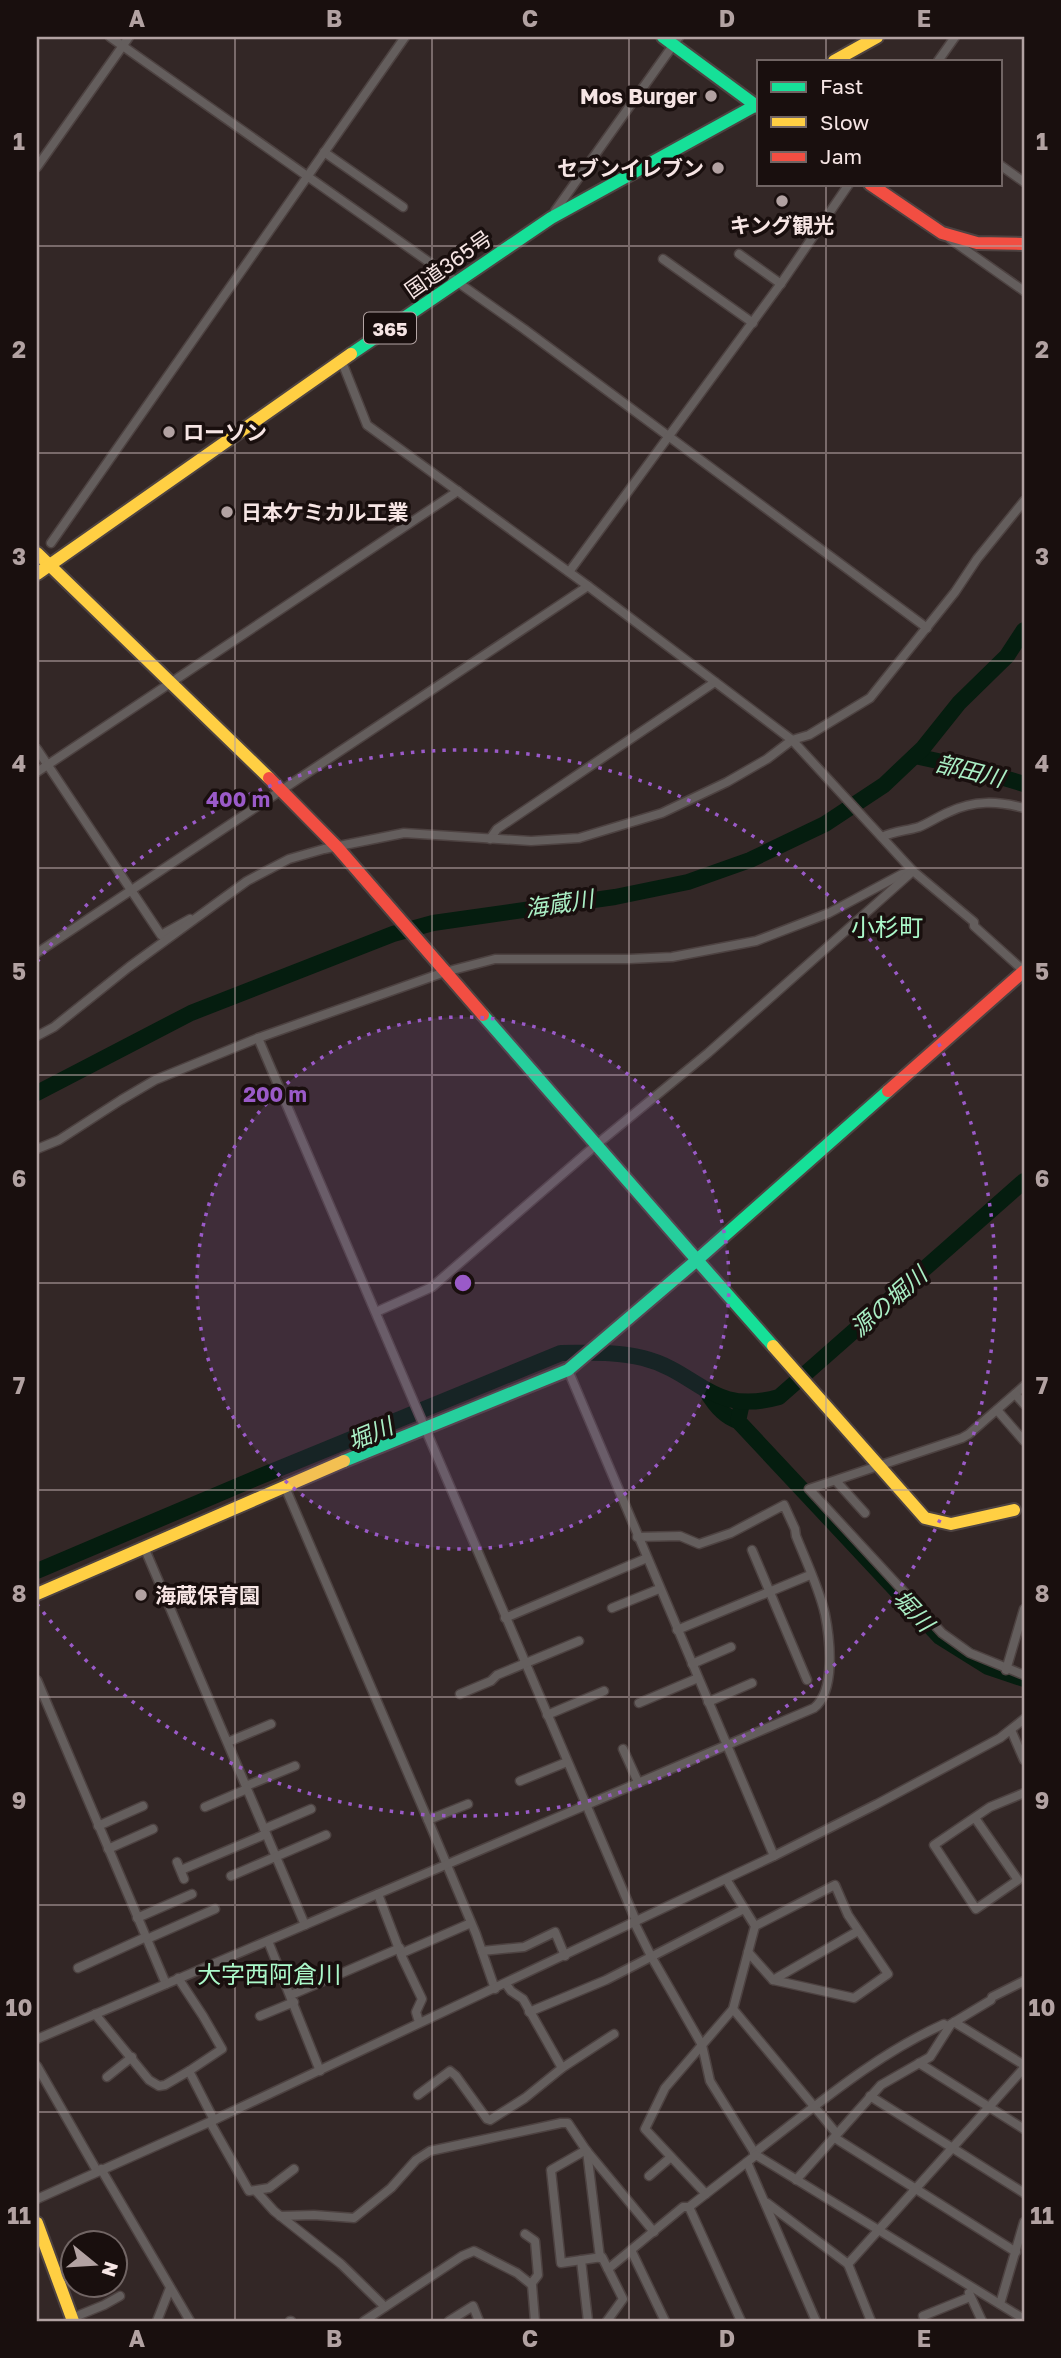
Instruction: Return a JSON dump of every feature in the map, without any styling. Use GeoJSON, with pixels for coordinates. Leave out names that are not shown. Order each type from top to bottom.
{"type":"FeatureCollection","features":[{"type":"Feature","properties":{"kind":"main road"},"geometry":{"type":"LineString","coordinates":[[836,60],[877,37]]}},
{"type":"Feature","properties":{"kind":"main road"},"geometry":{"type":"LineString","coordinates":[[672,39],[757,106]]}},
{"type":"Feature","properties":{"kind":"main road","name":"国道365号"},"geometry":{"type":"LineString","coordinates":[[37,574],[456,281],[551,218],[757,106]]}},
{"type":"Feature","properties":{"kind":"main road"},"geometry":{"type":"LineString","coordinates":[[873,186],[942,233],[976,243],[1024,244]]}},
{"type":"Feature","properties":{"kind":"main road"},"geometry":{"type":"LineString","coordinates":[[37,553],[282,790],[337,847],[925,1518],[951,1524],[1019,1509]]}},
{"type":"Feature","properties":{"kind":"main road"},"geometry":{"type":"LineString","coordinates":[[37,1594],[424,1425],[568,1370],[697,1261],[1024,971]]}},
{"type":"Feature","properties":{"kind":"main road"},"geometry":{"type":"LineString","coordinates":[[37,2223],[73,2319]]}},
{"type":"Feature","properties":{"kind":"street"},"geometry":{"type":"LineString","coordinates":[[110,37],[456,281],[927,628]]}},
{"type":"Feature","properties":{"kind":"street"},"geometry":{"type":"LineString","coordinates":[[37,167],[129,37]]}},
{"type":"Feature","properties":{"kind":"street"},"geometry":{"type":"LineString","coordinates":[[51,543],[405,37]]}},
{"type":"Feature","properties":{"kind":"street"},"geometry":{"type":"LineString","coordinates":[[938,60],[955,37]]}},
{"type":"Feature","properties":{"kind":"street"},"geometry":{"type":"LineString","coordinates":[[551,218],[672,39]]}},
{"type":"Feature","properties":{"kind":"street"},"geometry":{"type":"LineString","coordinates":[[324,152],[403,207]]}},
{"type":"Feature","properties":{"kind":"street"},"geometry":{"type":"LineString","coordinates":[[1002,166],[1024,182]]}},
{"type":"Feature","properties":{"kind":"street"},"geometry":{"type":"LineString","coordinates":[[569,572],[753,323],[848,186]]}},
{"type":"Feature","properties":{"kind":"street"},"geometry":{"type":"LineString","coordinates":[[942,233],[1024,291]]}},
{"type":"Feature","properties":{"kind":"street"},"geometry":{"type":"LineString","coordinates":[[739,254],[781,284]]}},
{"type":"Feature","properties":{"kind":"street"},"geometry":{"type":"LineString","coordinates":[[663,259],[753,323]]}},
{"type":"Feature","properties":{"kind":"street"},"geometry":{"type":"LineString","coordinates":[[342,362],[367,425],[588,586],[792,740],[913,871],[974,922],[974,926],[1024,971]]}},
{"type":"Feature","properties":{"kind":"street"},"geometry":{"type":"LineString","coordinates":[[37,772],[458,491]]}},
{"type":"Feature","properties":{"kind":"street"},"geometry":{"type":"LineString","coordinates":[[37,1036],[54,1027],[247,881],[279,864],[337,847],[404,833],[549,842],[579,838],[612,830],[687,802],[767,759],[792,740],[809,735],[870,698],[1024,500]]}},
{"type":"Feature","properties":{"kind":"street"},"geometry":{"type":"LineString","coordinates":[[37,953],[588,586]]}},
{"type":"Feature","properties":{"kind":"street"},"geometry":{"type":"LineString","coordinates":[[490,838],[497,829],[715,682]]}},
{"type":"Feature","properties":{"kind":"street"},"geometry":{"type":"LineString","coordinates":[[37,749],[161,934],[208,909]]}},
{"type":"Feature","properties":{"kind":"street"},"geometry":{"type":"LineString","coordinates":[[881,836],[917,828],[957,808],[972,804],[998,801],[1024,808]]}},
{"type":"Feature","properties":{"kind":"street"},"geometry":{"type":"LineString","coordinates":[[37,1149],[59,1140],[155,1080],[258,1038],[445,972],[495,958],[672,957],[756,942],[829,913],[902,874],[913,871]]}},
{"type":"Feature","properties":{"kind":"street"},"geometry":{"type":"LineString","coordinates":[[376,1312],[432,1287],[596,1145],[708,1053],[913,871]]}},
{"type":"Feature","properties":{"kind":"street"},"geometry":{"type":"LineString","coordinates":[[258,1038],[635,1922],[651,1956],[702,2045],[709,2081],[755,2154],[1024,2319]]}},
{"type":"Feature","properties":{"kind":"street"},"geometry":{"type":"LineString","coordinates":[[568,1370],[774,1856]]}},
{"type":"Feature","properties":{"kind":"street"},"geometry":{"type":"LineString","coordinates":[[1024,1386],[962,1438],[808,1489],[942,1633],[970,1653],[1006,1670],[1024,1675]]}},
{"type":"Feature","properties":{"kind":"street"},"geometry":{"type":"LineString","coordinates":[[1016,1394],[1024,1404]]}},
{"type":"Feature","properties":{"kind":"street"},"geometry":{"type":"LineString","coordinates":[[997,1410],[1024,1441]]}},
{"type":"Feature","properties":{"kind":"street"},"geometry":{"type":"LineString","coordinates":[[836,1481],[865,1513]]}},
{"type":"Feature","properties":{"kind":"street"},"geometry":{"type":"LineString","coordinates":[[285,1486],[428,1820],[495,1989]]}},
{"type":"Feature","properties":{"kind":"street"},"geometry":{"type":"LineString","coordinates":[[37,2039],[814,1708],[823,1700],[829,1672],[824,1612],[796,1530],[784,1505],[731,1533],[699,1544],[680,1536],[637,1537]]}},
{"type":"Feature","properties":{"kind":"street"},"geometry":{"type":"LineString","coordinates":[[144,1547],[304,1925]]}},
{"type":"Feature","properties":{"kind":"street"},"geometry":{"type":"LineString","coordinates":[[751,1550],[807,1680]]}},
{"type":"Feature","properties":{"kind":"street"},"geometry":{"type":"LineString","coordinates":[[505,1618],[647,1558]]}},
{"type":"Feature","properties":{"kind":"street"},"geometry":{"type":"LineString","coordinates":[[677,1630],[810,1574]]}},
{"type":"Feature","properties":{"kind":"street"},"geometry":{"type":"LineString","coordinates":[[612,1608],[659,1589]]}},
{"type":"Feature","properties":{"kind":"street"},"geometry":{"type":"LineString","coordinates":[[1006,1670],[1024,1609]]}},
{"type":"Feature","properties":{"kind":"street"},"geometry":{"type":"LineString","coordinates":[[460,1694],[524,1663],[579,1641]]}},
{"type":"Feature","properties":{"kind":"street"},"geometry":{"type":"LineString","coordinates":[[692,1664],[731,1647]]}},
{"type":"Feature","properties":{"kind":"street"},"geometry":{"type":"LineString","coordinates":[[639,1703],[698,1678]]}},
{"type":"Feature","properties":{"kind":"street"},"geometry":{"type":"LineString","coordinates":[[37,1680],[166,1984]]}},
{"type":"Feature","properties":{"kind":"street"},"geometry":{"type":"LineString","coordinates":[[708,1702],[752,1683]]}},
{"type":"Feature","properties":{"kind":"street"},"geometry":{"type":"LineString","coordinates":[[547,1715],[604,1691]]}},
{"type":"Feature","properties":{"kind":"street"},"geometry":{"type":"LineString","coordinates":[[37,2199],[320,2071],[774,1856],[898,1793],[1012,1730],[1024,1719]]}},
{"type":"Feature","properties":{"kind":"street"},"geometry":{"type":"LineString","coordinates":[[228,1742],[271,1724]]}},
{"type":"Feature","properties":{"kind":"street"},"geometry":{"type":"LineString","coordinates":[[1012,1730],[1024,1760]]}},
{"type":"Feature","properties":{"kind":"street"},"geometry":{"type":"LineString","coordinates":[[623,1748],[638,1782]]}},
{"type":"Feature","properties":{"kind":"street"},"geometry":{"type":"LineString","coordinates":[[520,1781],[567,1762]]}},
{"type":"Feature","properties":{"kind":"street"},"geometry":{"type":"LineString","coordinates":[[205,1807],[295,1766]]}},
{"type":"Feature","properties":{"kind":"street"},"geometry":{"type":"LineString","coordinates":[[975,1818],[1018,1880],[976,1909],[934,1845],[990,1807],[1024,1793]]}},
{"type":"Feature","properties":{"kind":"street"},"geometry":{"type":"LineString","coordinates":[[428,1820],[468,1804]]}},
{"type":"Feature","properties":{"kind":"street"},"geometry":{"type":"LineString","coordinates":[[99,1826],[143,1807]]}},
{"type":"Feature","properties":{"kind":"street"},"geometry":{"type":"LineString","coordinates":[[181,1870],[311,1809]]}},
{"type":"Feature","properties":{"kind":"street"},"geometry":{"type":"LineString","coordinates":[[108,1849],[153,1829]]}},
{"type":"Feature","properties":{"kind":"street"},"geometry":{"type":"LineString","coordinates":[[231,1877],[326,1835]]}},
{"type":"Feature","properties":{"kind":"street"},"geometry":{"type":"LineString","coordinates":[[726,1879],[755,1926]]}},
{"type":"Feature","properties":{"kind":"street"},"geometry":{"type":"LineString","coordinates":[[706,2194],[645,2129],[665,2088],[733,2009],[748,1952],[755,1926],[835,1885],[858,1931],[888,1974],[854,1998],[773,1980],[748,1952]]}},
{"type":"Feature","properties":{"kind":"street"},"geometry":{"type":"LineString","coordinates":[[137,1918],[192,1894]]}},
{"type":"Feature","properties":{"kind":"street"},"geometry":{"type":"LineString","coordinates":[[378,1894],[422,1999],[416,2012],[419,2022]]}},
{"type":"Feature","properties":{"kind":"street"},"geometry":{"type":"LineString","coordinates":[[78,1968],[215,1909]]}},
{"type":"Feature","properties":{"kind":"street"},"geometry":{"type":"LineString","coordinates":[[529,2012],[606,1980],[744,1909]]}},
{"type":"Feature","properties":{"kind":"street"},"geometry":{"type":"LineString","coordinates":[[261,2016],[292,1999],[471,1923]]}},
{"type":"Feature","properties":{"kind":"street"},"geometry":{"type":"LineString","coordinates":[[773,1980],[858,1931]]}},
{"type":"Feature","properties":{"kind":"street"},"geometry":{"type":"LineString","coordinates":[[482,1951],[524,1947],[555,1932],[565,1956]]}},
{"type":"Feature","properties":{"kind":"street"},"geometry":{"type":"LineString","coordinates":[[268,1941],[320,2071]]}},
{"type":"Feature","properties":{"kind":"street"},"geometry":{"type":"LineString","coordinates":[[95,2014],[149,2080],[159,2086],[165,2085],[222,2049],[178,1979]]}},
{"type":"Feature","properties":{"kind":"street"},"geometry":{"type":"LineString","coordinates":[[608,2269],[683,2207],[689,2207],[886,2053],[944,2024],[947,2026],[992,1997],[1024,1981]]}},
{"type":"Feature","properties":{"kind":"street"},"geometry":{"type":"LineString","coordinates":[[506,1984],[523,1999],[562,2068]]}},
{"type":"Feature","properties":{"kind":"street"},"geometry":{"type":"LineString","coordinates":[[733,2009],[836,2136],[1016,2252]]}},
{"type":"Feature","properties":{"kind":"street"},"geometry":{"type":"LineString","coordinates":[[796,2180],[881,2085],[929,2057],[952,2023]]}},
{"type":"Feature","properties":{"kind":"street"},"geometry":{"type":"LineString","coordinates":[[848,2264],[1024,2067],[952,2023]]}},
{"type":"Feature","properties":{"kind":"street"},"geometry":{"type":"LineString","coordinates":[[418,2095],[450,2071],[490,2120],[614,2034]]}},
{"type":"Feature","properties":{"kind":"street"},"geometry":{"type":"LineString","coordinates":[[107,2077],[132,2057]]}},
{"type":"Feature","properties":{"kind":"street"},"geometry":{"type":"LineString","coordinates":[[919,2063],[1024,2129]]}},
{"type":"Feature","properties":{"kind":"street"},"geometry":{"type":"LineString","coordinates":[[38,2071],[190,2321]]}},
{"type":"Feature","properties":{"kind":"street"},"geometry":{"type":"LineString","coordinates":[[189,2071],[202,2092],[212,2121],[249,2191],[269,2188],[293,2169]]}},
{"type":"Feature","properties":{"kind":"street"},"geometry":{"type":"LineString","coordinates":[[870,2096],[1024,2193]]}},
{"type":"Feature","properties":{"kind":"street"},"geometry":{"type":"LineString","coordinates":[[280,2216],[354,2218],[391,2188],[416,2160],[436,2149],[568,2123],[654,2232]]}},
{"type":"Feature","properties":{"kind":"street"},"geometry":{"type":"LineString","coordinates":[[587,2150],[600,2258]]}},
{"type":"Feature","properties":{"kind":"street"},"geometry":{"type":"LineString","coordinates":[[587,2150],[551,2170],[561,2263],[602,2257],[624,2299],[607,2321]]}},
{"type":"Feature","properties":{"kind":"street"},"geometry":{"type":"LineString","coordinates":[[649,2176],[671,2157]]}},
{"type":"Feature","properties":{"kind":"street"},"geometry":{"type":"LineString","coordinates":[[747,2162],[816,2321]]}},
{"type":"Feature","properties":{"kind":"street"},"geometry":{"type":"LineString","coordinates":[[256,2191],[280,2216],[341,2264],[386,2307]]}},
{"type":"Feature","properties":{"kind":"street"},"geometry":{"type":"LineString","coordinates":[[765,2202],[848,2264],[871,2321]]}},
{"type":"Feature","properties":{"kind":"street"},"geometry":{"type":"LineString","coordinates":[[689,2207],[741,2321]]}},
{"type":"Feature","properties":{"kind":"street"},"geometry":{"type":"LineString","coordinates":[[1000,2304],[1024,2222]]}},
{"type":"Feature","properties":{"kind":"street"},"geometry":{"type":"LineString","coordinates":[[525,2234],[535,2241],[538,2275],[531,2284],[535,2321]]}},
{"type":"Feature","properties":{"kind":"street"},"geometry":{"type":"LineString","coordinates":[[631,2250],[665,2321]]}},
{"type":"Feature","properties":{"kind":"street"},"geometry":{"type":"LineString","coordinates":[[364,2321],[462,2256],[474,2251],[517,2273],[531,2284]]}},
{"type":"Feature","properties":{"kind":"street"},"geometry":{"type":"LineString","coordinates":[[581,2260],[588,2321]]}},
{"type":"Feature","properties":{"kind":"street"},"geometry":{"type":"LineString","coordinates":[[965,2284],[978,2320]]}},
{"type":"Feature","properties":{"kind":"street"},"geometry":{"type":"LineString","coordinates":[[157,2321],[170,2288]]}},
{"type":"Feature","properties":{"kind":"street"},"geometry":{"type":"LineString","coordinates":[[923,2316],[970,2297]]}},
{"type":"Feature","properties":{"kind":"street"},"geometry":{"type":"LineString","coordinates":[[73,2319],[116,2298]]}},
{"type":"Feature","properties":{"kind":"street"},"geometry":{"type":"LineString","coordinates":[[449,2321],[473,2306],[479,2321]]}},
{"type":"Feature","properties":{"kind":"waterway","name":"海蔵川"},"geometry":{"type":"LineString","coordinates":[[37,1093],[191,1013],[393,934],[433,923],[615,897],[688,882],[750,860],[825,824],[884,785],[923,748],[959,703],[1007,656],[1024,630]]}},
{"type":"Feature","properties":{"kind":"waterway","name":"部田川"},"geometry":{"type":"LineString","coordinates":[[915,756],[1024,784]]}},
{"type":"Feature","properties":{"kind":"waterway","name":"堀川"},"geometry":{"type":"LineString","coordinates":[[37,1571],[561,1353],[612,1353],[643,1358],[662,1364],[721,1397],[737,1401],[779,1397],[1024,1181]]}},
{"type":"Feature","properties":{"kind":"waterway","name":"堀川"},"geometry":{"type":"LineString","coordinates":[[707,1392],[720,1410],[738,1421]]}},
{"type":"Feature","properties":{"kind":"waterway","name":"堀川"},"geometry":{"type":"LineString","coordinates":[[742,1403],[738,1421],[940,1637],[988,1667],[1024,1679]]}},
{"type":"Feature","properties":{"kind":"traffic: fast"},"geometry":{"type":"LineString","coordinates":[[663,37],[757,106]]}},
{"type":"Feature","properties":{"kind":"traffic: fast"},"geometry":{"type":"LineString","coordinates":[[351,354],[551,218],[757,105]]}},
{"type":"Feature","properties":{"kind":"traffic: fast"},"geometry":{"type":"LineString","coordinates":[[483,1015],[697,1260],[888,1091]]}},
{"type":"Feature","properties":{"kind":"traffic: fast"},"geometry":{"type":"LineString","coordinates":[[344,1461],[568,1370],[697,1260],[773,1346]]}},
{"type":"Feature","properties":{"kind":"traffic: slow"},"geometry":{"type":"LineString","coordinates":[[836,60],[877,37]]}},
{"type":"Feature","properties":{"kind":"traffic: slow"},"geometry":{"type":"LineString","coordinates":[[37,574],[351,354]]}},
{"type":"Feature","properties":{"kind":"traffic: slow"},"geometry":{"type":"LineString","coordinates":[[37,553],[269,778]]}},
{"type":"Feature","properties":{"kind":"traffic: slow"},"geometry":{"type":"LineString","coordinates":[[773,1346],[925,1518],[951,1524],[1014,1510]]}},
{"type":"Feature","properties":{"kind":"traffic: slow"},"geometry":{"type":"LineString","coordinates":[[37,1594],[344,1461]]}},
{"type":"Feature","properties":{"kind":"traffic: slow"},"geometry":{"type":"LineString","coordinates":[[37,2223],[73,2321]]}},
{"type":"Feature","properties":{"kind":"traffic: jam"},"geometry":{"type":"LineString","coordinates":[[873,186],[942,233],[977,243],[1024,244]]}},
{"type":"Feature","properties":{"kind":"traffic: jam"},"geometry":{"type":"LineString","coordinates":[[269,778],[337,847],[483,1015]]}},
{"type":"Feature","properties":{"kind":"traffic: jam"},"geometry":{"type":"LineString","coordinates":[[888,1091],[1024,971]]}},
{"type":"Feature","properties":{"kind":"place","name":"Mos Burger"},"geometry":{"type":"Point","coordinates":[711,96]}},
{"type":"Feature","properties":{"kind":"place","name":"セブンイレブン"},"geometry":{"type":"Point","coordinates":[718,168]}},
{"type":"Feature","properties":{"kind":"place","name":"キング観光"},"geometry":{"type":"Point","coordinates":[782,201]}},
{"type":"Feature","properties":{"kind":"place","name":"ローソン"},"geometry":{"type":"Point","coordinates":[169,432]}},
{"type":"Feature","properties":{"kind":"place","name":"日本ケミカル工業"},"geometry":{"type":"Point","coordinates":[227,512]}},
{"type":"Feature","properties":{"kind":"place","name":"海蔵保育園"},"geometry":{"type":"Point","coordinates":[141,1595]}},
{"type":"Feature","properties":{"kind":"district","name":"小杉町"},"geometry":{"type":"Point","coordinates":[887,926]}},
{"type":"Feature","properties":{"kind":"district","name":"大字西阿倉川"},"geometry":{"type":"Point","coordinates":[269,1973]}},
{"type":"Feature","properties":{"kind":"water label","name":"源の堀川"},"geometry":{"type":"Point","coordinates":[888,1301]}}]}
